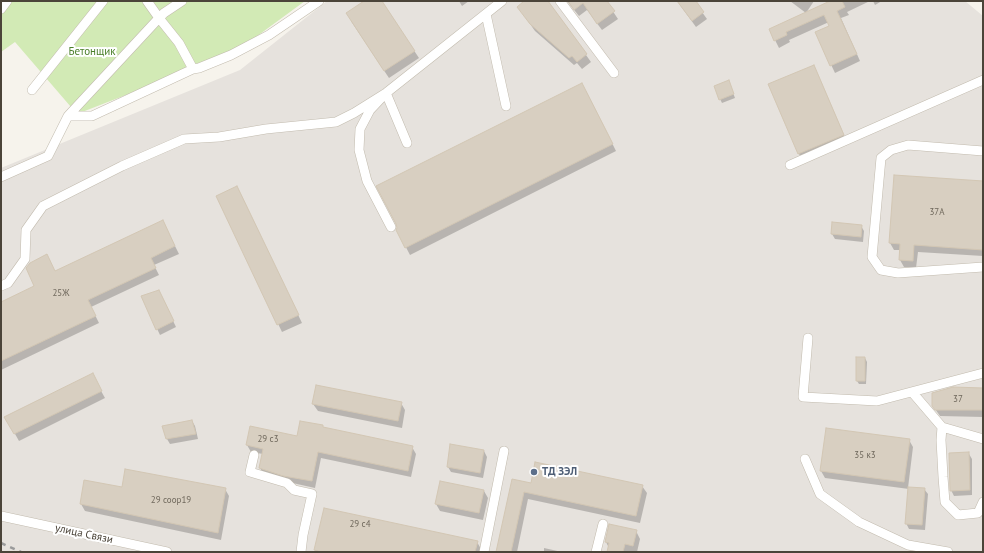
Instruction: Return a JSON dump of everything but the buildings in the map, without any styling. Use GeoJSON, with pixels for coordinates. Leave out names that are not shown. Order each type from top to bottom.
{"type":"FeatureCollection","features":[{"type":"Feature","properties":{"kind":"street"},"geometry":{"type":"LineString","coordinates":[[1,9],[7,1]]}},
{"type":"Feature","properties":{"kind":"street"},"geometry":{"type":"LineString","coordinates":[[32,90],[103,1]]}},
{"type":"Feature","properties":{"kind":"street"},"geometry":{"type":"LineString","coordinates":[[147,1],[179,43],[193,69]]}},
{"type":"Feature","properties":{"kind":"street"},"geometry":{"type":"LineString","coordinates":[[1,177],[48,156],[68,116],[164,13],[182,1]]}},
{"type":"Feature","properties":{"kind":"street"},"geometry":{"type":"LineString","coordinates":[[68,116],[92,116],[193,69],[231,55],[269,35],[319,1]]}},
{"type":"Feature","properties":{"kind":"street"},"geometry":{"type":"LineString","coordinates":[[1,286],[8,283],[25,259],[26,230],[43,206],[122,166],[184,139],[219,137],[266,129],[336,122],[354,113],[386,93],[502,1]]}},
{"type":"Feature","properties":{"kind":"street"},"geometry":{"type":"LineString","coordinates":[[560,1],[614,73]]}},
{"type":"Feature","properties":{"kind":"street"},"geometry":{"type":"LineString","coordinates":[[486,14],[506,106]]}},
{"type":"Feature","properties":{"kind":"street"},"geometry":{"type":"LineString","coordinates":[[790,165],[983,80]]}},
{"type":"Feature","properties":{"kind":"street"},"geometry":{"type":"LineString","coordinates":[[386,93],[407,143]]}},
{"type":"Feature","properties":{"kind":"street"},"geometry":{"type":"LineString","coordinates":[[386,93],[370,110],[360,129],[359,150],[367,181],[391,227]]}},
{"type":"Feature","properties":{"kind":"street"},"geometry":{"type":"LineString","coordinates":[[983,151],[908,145],[891,150],[880,158],[872,257],[881,270],[898,273],[983,267]]}},
{"type":"Feature","properties":{"kind":"street"},"geometry":{"type":"LineString","coordinates":[[808,338],[803,397],[877,401],[983,373]]}},
{"type":"Feature","properties":{"kind":"street"},"geometry":{"type":"LineString","coordinates":[[912,392],[942,427],[983,439]]}},
{"type":"Feature","properties":{"kind":"street"},"geometry":{"type":"LineString","coordinates":[[942,427],[941,440],[946,502],[958,515],[978,513],[983,502]]}},
{"type":"Feature","properties":{"kind":"street"},"geometry":{"type":"LineString","coordinates":[[484,552],[504,451]]}},
{"type":"Feature","properties":{"kind":"street"},"geometry":{"type":"LineString","coordinates":[[254,455],[250,472],[287,483],[294,490],[312,494],[303,535],[301,552]]}},
{"type":"Feature","properties":{"kind":"street"},"geometry":{"type":"LineString","coordinates":[[805,460],[820,494],[859,522],[908,545],[948,552]]}},
{"type":"Feature","properties":{"kind":"street","name":"улица Связи"},"geometry":{"type":"LineString","coordinates":[[1,516],[167,552]]}},
{"type":"Feature","properties":{"kind":"street"},"geometry":{"type":"LineString","coordinates":[[596,552],[603,524]]}},
{"type":"Feature","properties":{"kind":"shaded area"},"geometry":{"type":"Polygon","coordinates":[[[327,1],[965,1],[983,16],[983,552],[1,552],[1,168],[240,70],[327,1]]]}},
{"type":"Feature","properties":{"kind":"green space","name":"Бетонщик"},"geometry":{"type":"Polygon","coordinates":[[[1,1],[305,1],[234,53],[77,114],[15,42],[1,52],[1,1]]]}},
{"type":"Feature","properties":{"kind":"railway"},"geometry":{"type":"LineString","coordinates":[[1,543],[21,552]]}},
{"type":"Feature","properties":{"kind":"place","name":"ТД ЗЭЛ"},"geometry":{"type":"Point","coordinates":[534,472]}}]}
